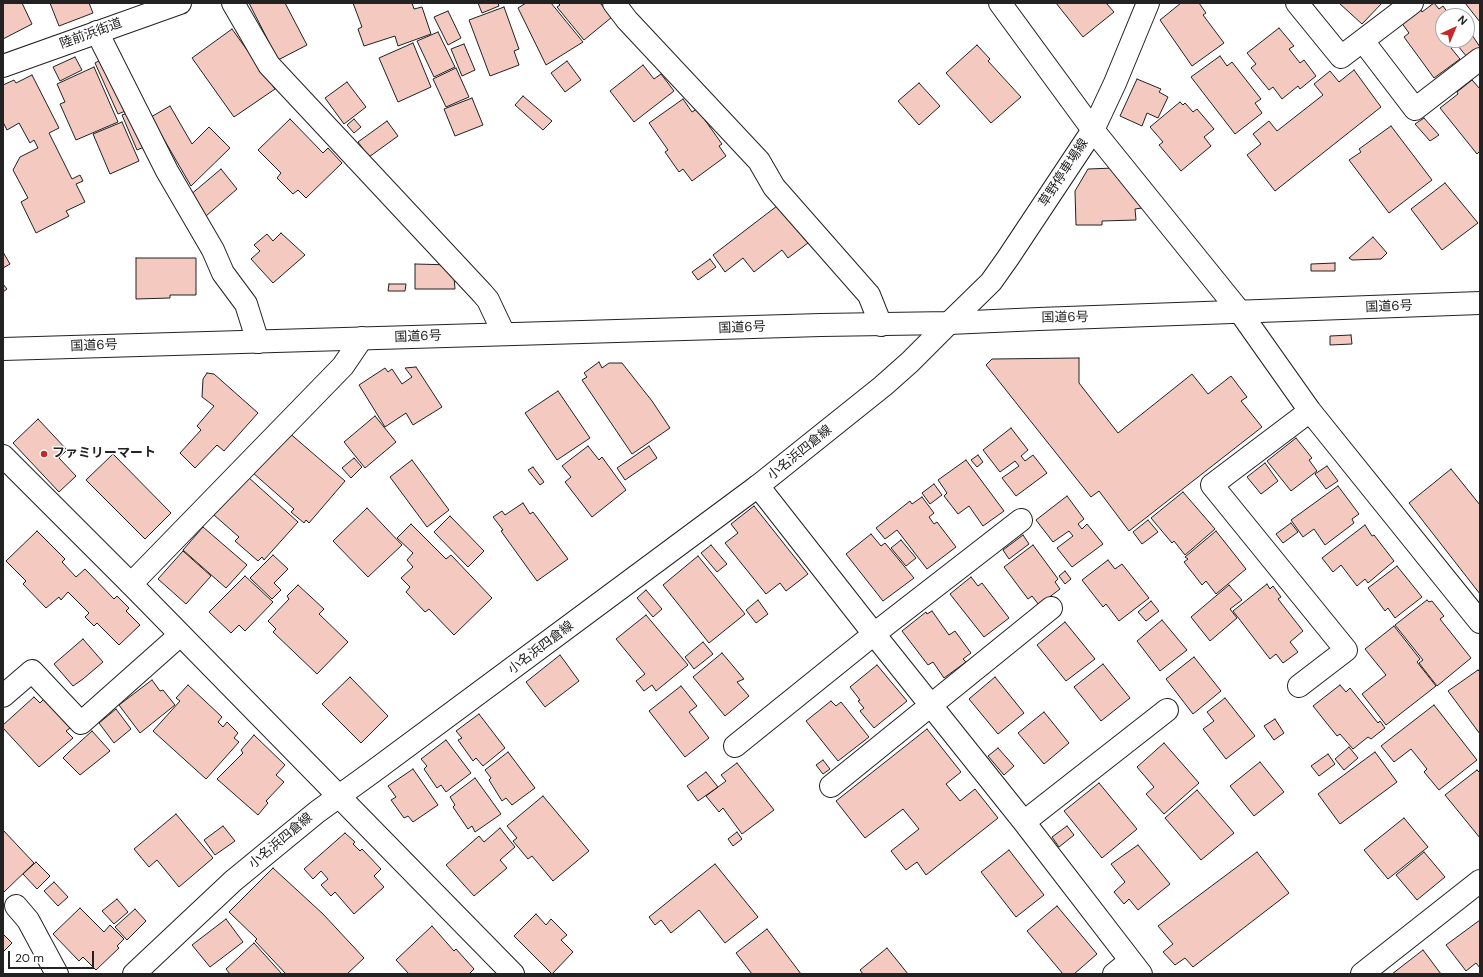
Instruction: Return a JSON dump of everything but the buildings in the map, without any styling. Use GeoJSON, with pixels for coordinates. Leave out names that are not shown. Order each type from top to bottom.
{"type":"FeatureCollection","features":[{"type":"Feature","properties":{"kind":"main road","name":"陸前浜街道"},"geometry":{"type":"LineString","coordinates":[[3,66],[180,3]]}},
{"type":"Feature","properties":{"kind":"main road"},"geometry":{"type":"LineString","coordinates":[[233,3],[269,65],[482,293],[488,300],[504,334]]}},
{"type":"Feature","properties":{"kind":"main road"},"geometry":{"type":"LineString","coordinates":[[614,3],[627,20],[759,161],[774,187],[869,295],[881,325]]}},
{"type":"Feature","properties":{"kind":"main road"},"geometry":{"type":"LineString","coordinates":[[1000,3],[1093,130],[1240,312],[1310,411],[1480,622]]}},
{"type":"Feature","properties":{"kind":"main road","name":"草野停車場線"},"geometry":{"type":"LineString","coordinates":[[949,323],[991,282],[1093,130],[1115,83],[1148,3]]}},
{"type":"Feature","properties":{"kind":"main road"},"geometry":{"type":"LineString","coordinates":[[1297,3],[1341,58],[1412,3]]}},
{"type":"Feature","properties":{"kind":"main road"},"geometry":{"type":"LineString","coordinates":[[97,32],[167,171],[213,250],[224,273],[246,304],[258,342]]}},
{"type":"Feature","properties":{"kind":"main road"},"geometry":{"type":"LineString","coordinates":[[1363,41],[1415,109],[1480,59]]}},
{"type":"Feature","properties":{"kind":"main road","name":"国道6号"},"geometry":{"type":"LineString","coordinates":[[3,349],[504,334],[949,323],[1480,303]]}},
{"type":"Feature","properties":{"kind":"main road","name":"小名浜四倉線"},"geometry":{"type":"LineString","coordinates":[[134,974],[233,881],[317,812],[758,486],[883,386],[910,362],[949,323]]}},
{"type":"Feature","properties":{"kind":"main road"},"geometry":{"type":"LineString","coordinates":[[132,584],[343,366],[362,338]]}},
{"type":"Feature","properties":{"kind":"main road"},"geometry":{"type":"LineString","coordinates":[[1299,686],[1346,650],[1212,485],[1310,411]]}},
{"type":"Feature","properties":{"kind":"main road"},"geometry":{"type":"LineString","coordinates":[[3,456],[132,584],[180,635],[339,795],[513,974]]}},
{"type":"Feature","properties":{"kind":"main road"},"geometry":{"type":"LineString","coordinates":[[758,486],[1024,822],[1128,970]]}},
{"type":"Feature","properties":{"kind":"main road"},"geometry":{"type":"LineString","coordinates":[[735,746],[874,634],[1021,520]]}},
{"type":"Feature","properties":{"kind":"main road"},"geometry":{"type":"LineString","coordinates":[[831,786],[1051,608]]}},
{"type":"Feature","properties":{"kind":"main road"},"geometry":{"type":"LineString","coordinates":[[3,696],[32,671],[81,723],[180,635]]}},
{"type":"Feature","properties":{"kind":"main road"},"geometry":{"type":"LineString","coordinates":[[1024,822],[1167,710]]}},
{"type":"Feature","properties":{"kind":"main road"},"geometry":{"type":"LineString","coordinates":[[1362,974],[1477,890]]}},
{"type":"Feature","properties":{"kind":"main road"},"geometry":{"type":"LineString","coordinates":[[16,906],[28,920],[57,974]]}},
{"type":"Feature","properties":{"kind":"place","name":"ファミリーマート"},"geometry":{"type":"Point","coordinates":[44,454]}}]}
